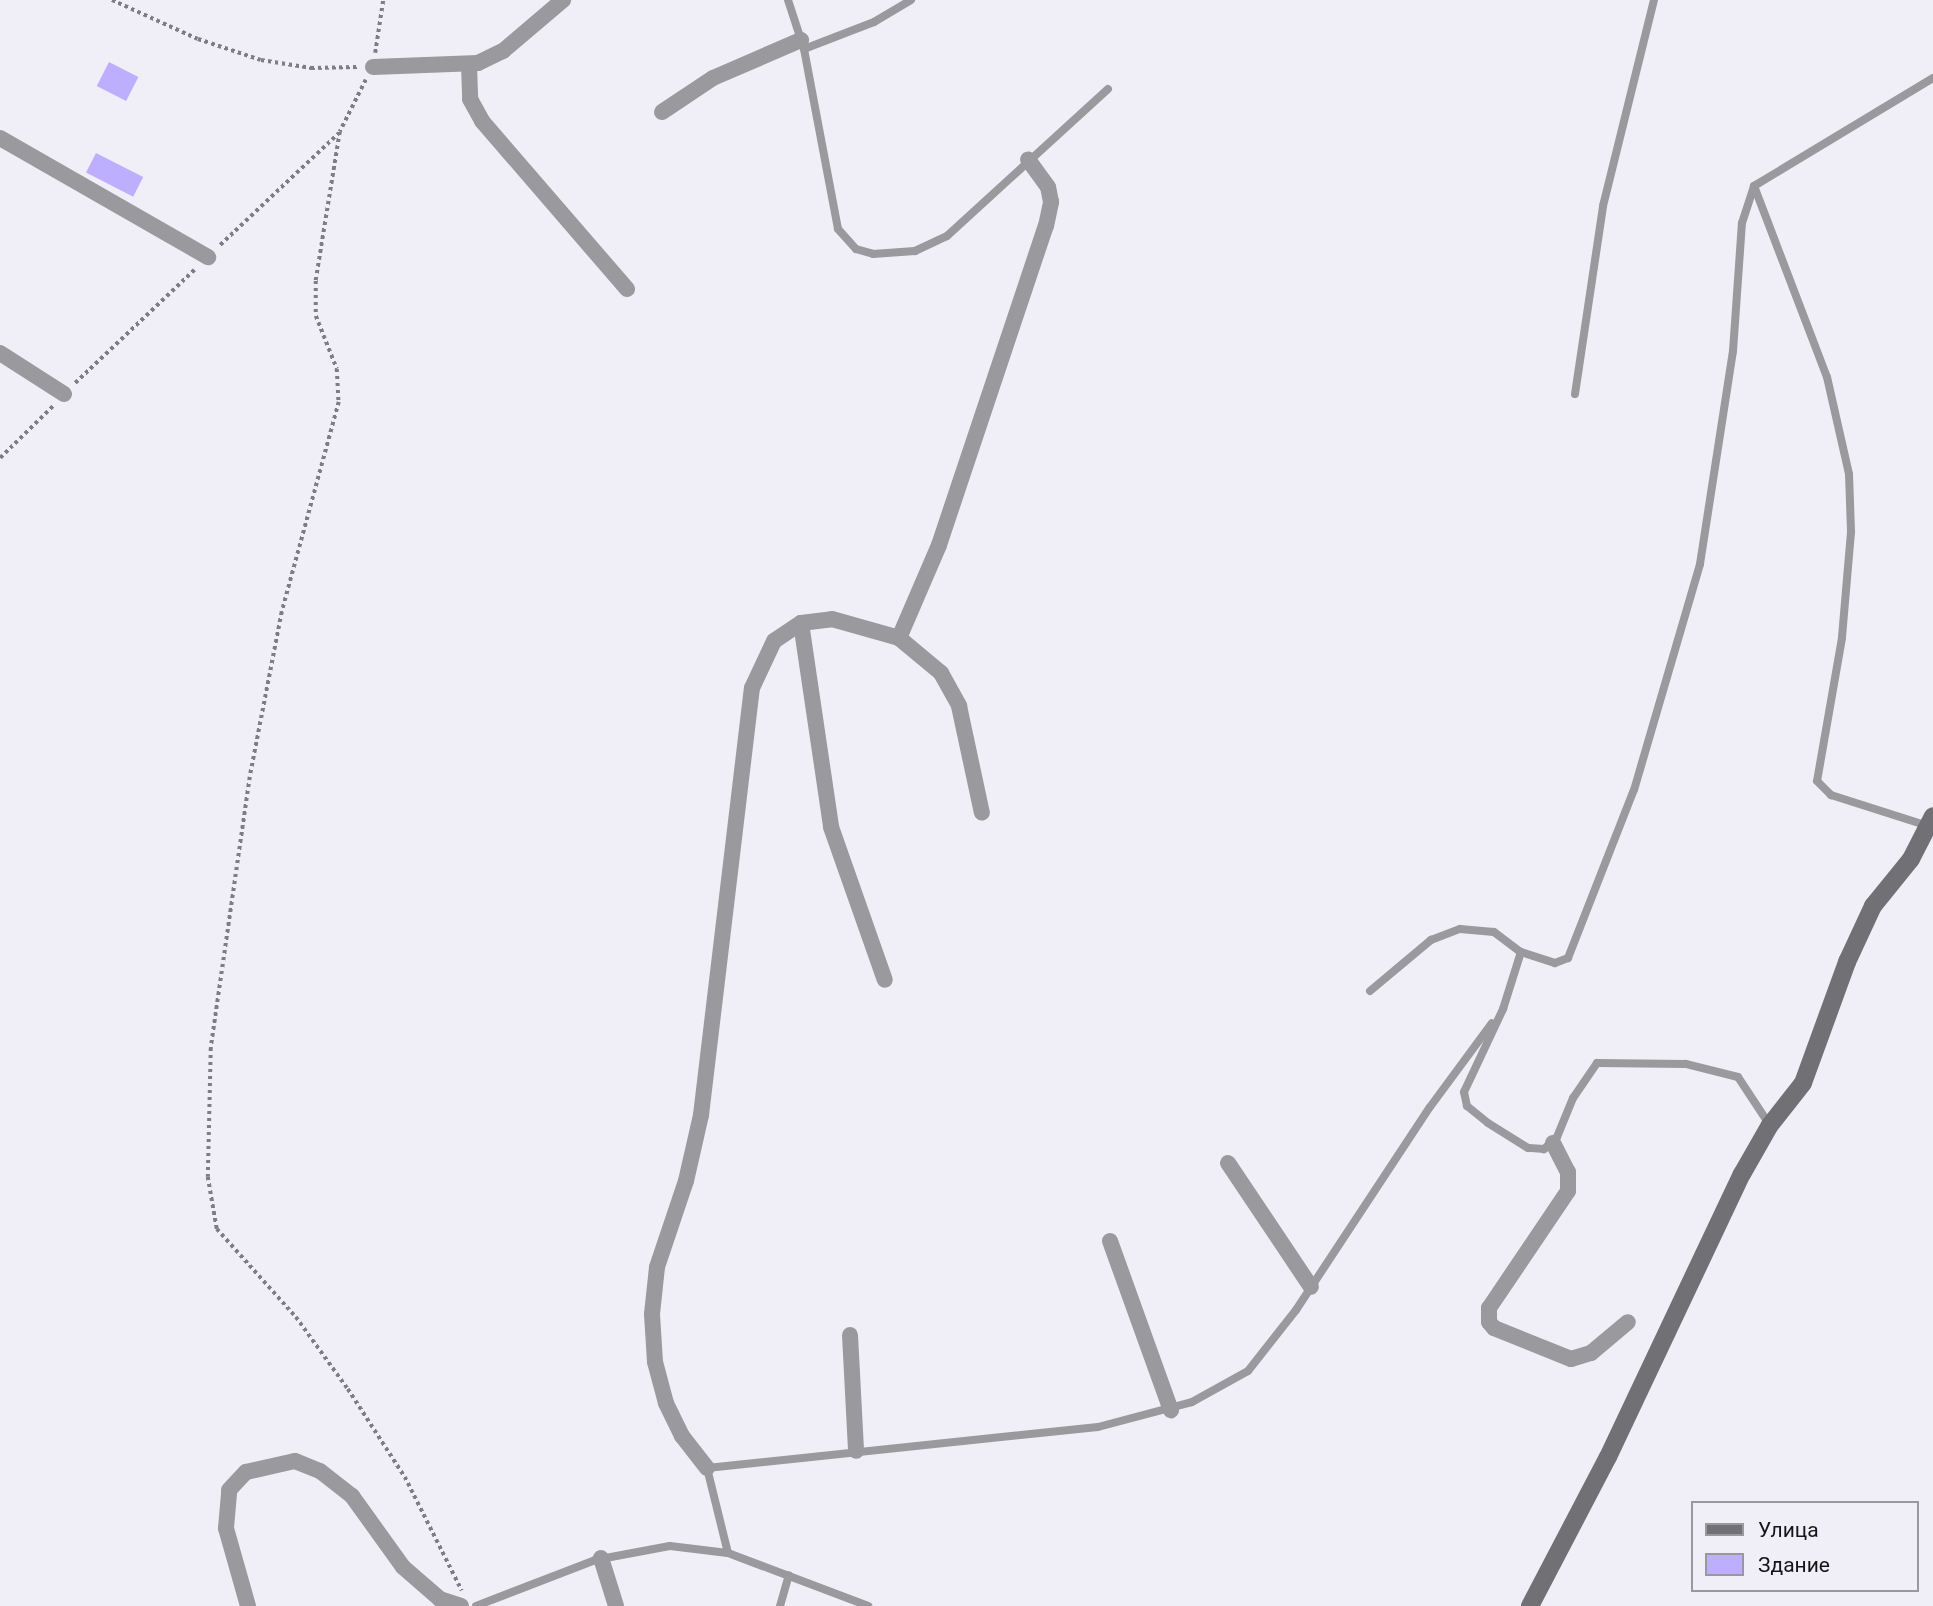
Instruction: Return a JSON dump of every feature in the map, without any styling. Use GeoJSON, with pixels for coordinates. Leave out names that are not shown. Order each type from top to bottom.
{"type":"FeatureCollection","features":[{"type":"Feature","properties":{"kind":"street"},"geometry":{"type":"LineString","coordinates":[[373,67],[469,65],[503,51],[563,0]]}},
{"type":"Feature","properties":{"kind":"street"},"geometry":{"type":"LineString","coordinates":[[662,112],[713,79],[803,44]]}},
{"type":"Feature","properties":{"kind":"street"},"geometry":{"type":"LineString","coordinates":[[469,65],[475,112],[627,289]]}},
{"type":"Feature","properties":{"kind":"street"},"geometry":{"type":"LineString","coordinates":[[0,138],[208,257]]}},
{"type":"Feature","properties":{"kind":"street"},"geometry":{"type":"LineString","coordinates":[[899,638],[939,545],[1048,219],[1048,187],[1028,159]]}},
{"type":"Feature","properties":{"kind":"street"},"geometry":{"type":"LineString","coordinates":[[0,353],[64,394]]}},
{"type":"Feature","properties":{"kind":"street"},"geometry":{"type":"LineString","coordinates":[[707,1468],[673,1422],[662,1389],[653,1336],[653,1291],[701,1115],[752,688],[774,641],[801,623],[832,619],[899,638],[941,673],[959,706],[982,813]]}},
{"type":"Feature","properties":{"kind":"street"},"geometry":{"type":"LineString","coordinates":[[801,623],[831,827],[885,980]]}},
{"type":"Feature","properties":{"kind":"street"},"geometry":{"type":"LineString","coordinates":[[1530,1606],[1608,1457],[1742,1174],[1770,1125],[1804,1083],[1873,906],[1911,859],[1931,821]]}},
{"type":"Feature","properties":{"kind":"street"},"geometry":{"type":"LineString","coordinates":[[1553,1143],[1568,1172],[1568,1191],[1489,1308],[1489,1322],[1493,1328],[1571,1359],[1591,1353],[1628,1322]]}},
{"type":"Feature","properties":{"kind":"street"},"geometry":{"type":"LineString","coordinates":[[1228,1163],[1311,1287]]}},
{"type":"Feature","properties":{"kind":"street"},"geometry":{"type":"LineString","coordinates":[[1110,1241],[1171,1410]]}},
{"type":"Feature","properties":{"kind":"street"},"geometry":{"type":"LineString","coordinates":[[850,1335],[856,1451]]}},
{"type":"Feature","properties":{"kind":"street"},"geometry":{"type":"LineString","coordinates":[[248,1606],[226,1528],[227,1499],[239,1476],[286,1461],[307,1464],[352,1496],[403,1567],[440,1599],[462,1600]]}},
{"type":"Feature","properties":{"kind":"street"},"geometry":{"type":"LineString","coordinates":[[601,1558],[616,1606]]}},
{"type":"Feature","properties":{"kind":"lane"},"geometry":{"type":"LineString","coordinates":[[788,0],[803,44],[838,229],[856,248],[892,255],[933,245],[967,221],[1028,159],[1108,89]]}},
{"type":"Feature","properties":{"kind":"lane"},"geometry":{"type":"LineString","coordinates":[[803,44],[874,22],[911,0]]}},
{"type":"Feature","properties":{"kind":"lane"},"geometry":{"type":"LineString","coordinates":[[1575,394],[1603,206],[1654,0]]}},
{"type":"Feature","properties":{"kind":"lane"},"geometry":{"type":"LineString","coordinates":[[1370,991],[1431,940],[1460,929],[1493,932],[1521,952],[1555,963],[1568,958],[1634,790],[1700,564],[1733,351],[1742,223],[1754,186],[1933,78]]}},
{"type":"Feature","properties":{"kind":"lane"},"geometry":{"type":"LineString","coordinates":[[1754,186],[1827,377],[1849,474],[1851,531],[1842,638],[1817,781],[1831,795],[1931,821]]}},
{"type":"Feature","properties":{"kind":"lane"},"geometry":{"type":"LineString","coordinates":[[1521,952],[1503,1009],[1464,1092],[1465,1102],[1528,1148],[1544,1149],[1553,1143],[1573,1098],[1597,1063],[1686,1064],[1738,1077],[1770,1125]]}},
{"type":"Feature","properties":{"kind":"lane"},"geometry":{"type":"LineString","coordinates":[[728,1553],[707,1468],[1062,1432],[1171,1410],[1248,1371],[1311,1287],[1430,1107],[1503,1009]]}},
{"type":"Feature","properties":{"kind":"lane"},"geometry":{"type":"LineString","coordinates":[[476,1606],[601,1558],[670,1546],[728,1553],[868,1606]]}},
{"type":"Feature","properties":{"kind":"lane"},"geometry":{"type":"LineString","coordinates":[[780,1606],[789,1575]]}},
{"type":"Feature","properties":{"kind":"path"},"geometry":{"type":"LineString","coordinates":[[112,0],[198,39],[261,60],[311,68],[373,67]]}},
{"type":"Feature","properties":{"kind":"path"},"geometry":{"type":"LineString","coordinates":[[383,0],[373,67],[340,132],[315,294],[320,329],[337,369],[339,402],[282,612],[250,777],[211,1048],[207,1110],[210,1205],[221,1236],[296,1317],[378,1433],[422,1507],[462,1600]]}},
{"type":"Feature","properties":{"kind":"path"},"geometry":{"type":"LineString","coordinates":[[0,458],[340,132]]}},
{"type":"Feature","properties":{"kind":"building"},"geometry":{"type":"Polygon","coordinates":[[[109,62],[138,77],[126,101],[97,86],[109,62]]]}},
{"type":"Feature","properties":{"kind":"building"},"geometry":{"type":"Polygon","coordinates":[[[96,153],[143,177],[133,197],[86,173],[96,153]]]}}]}
